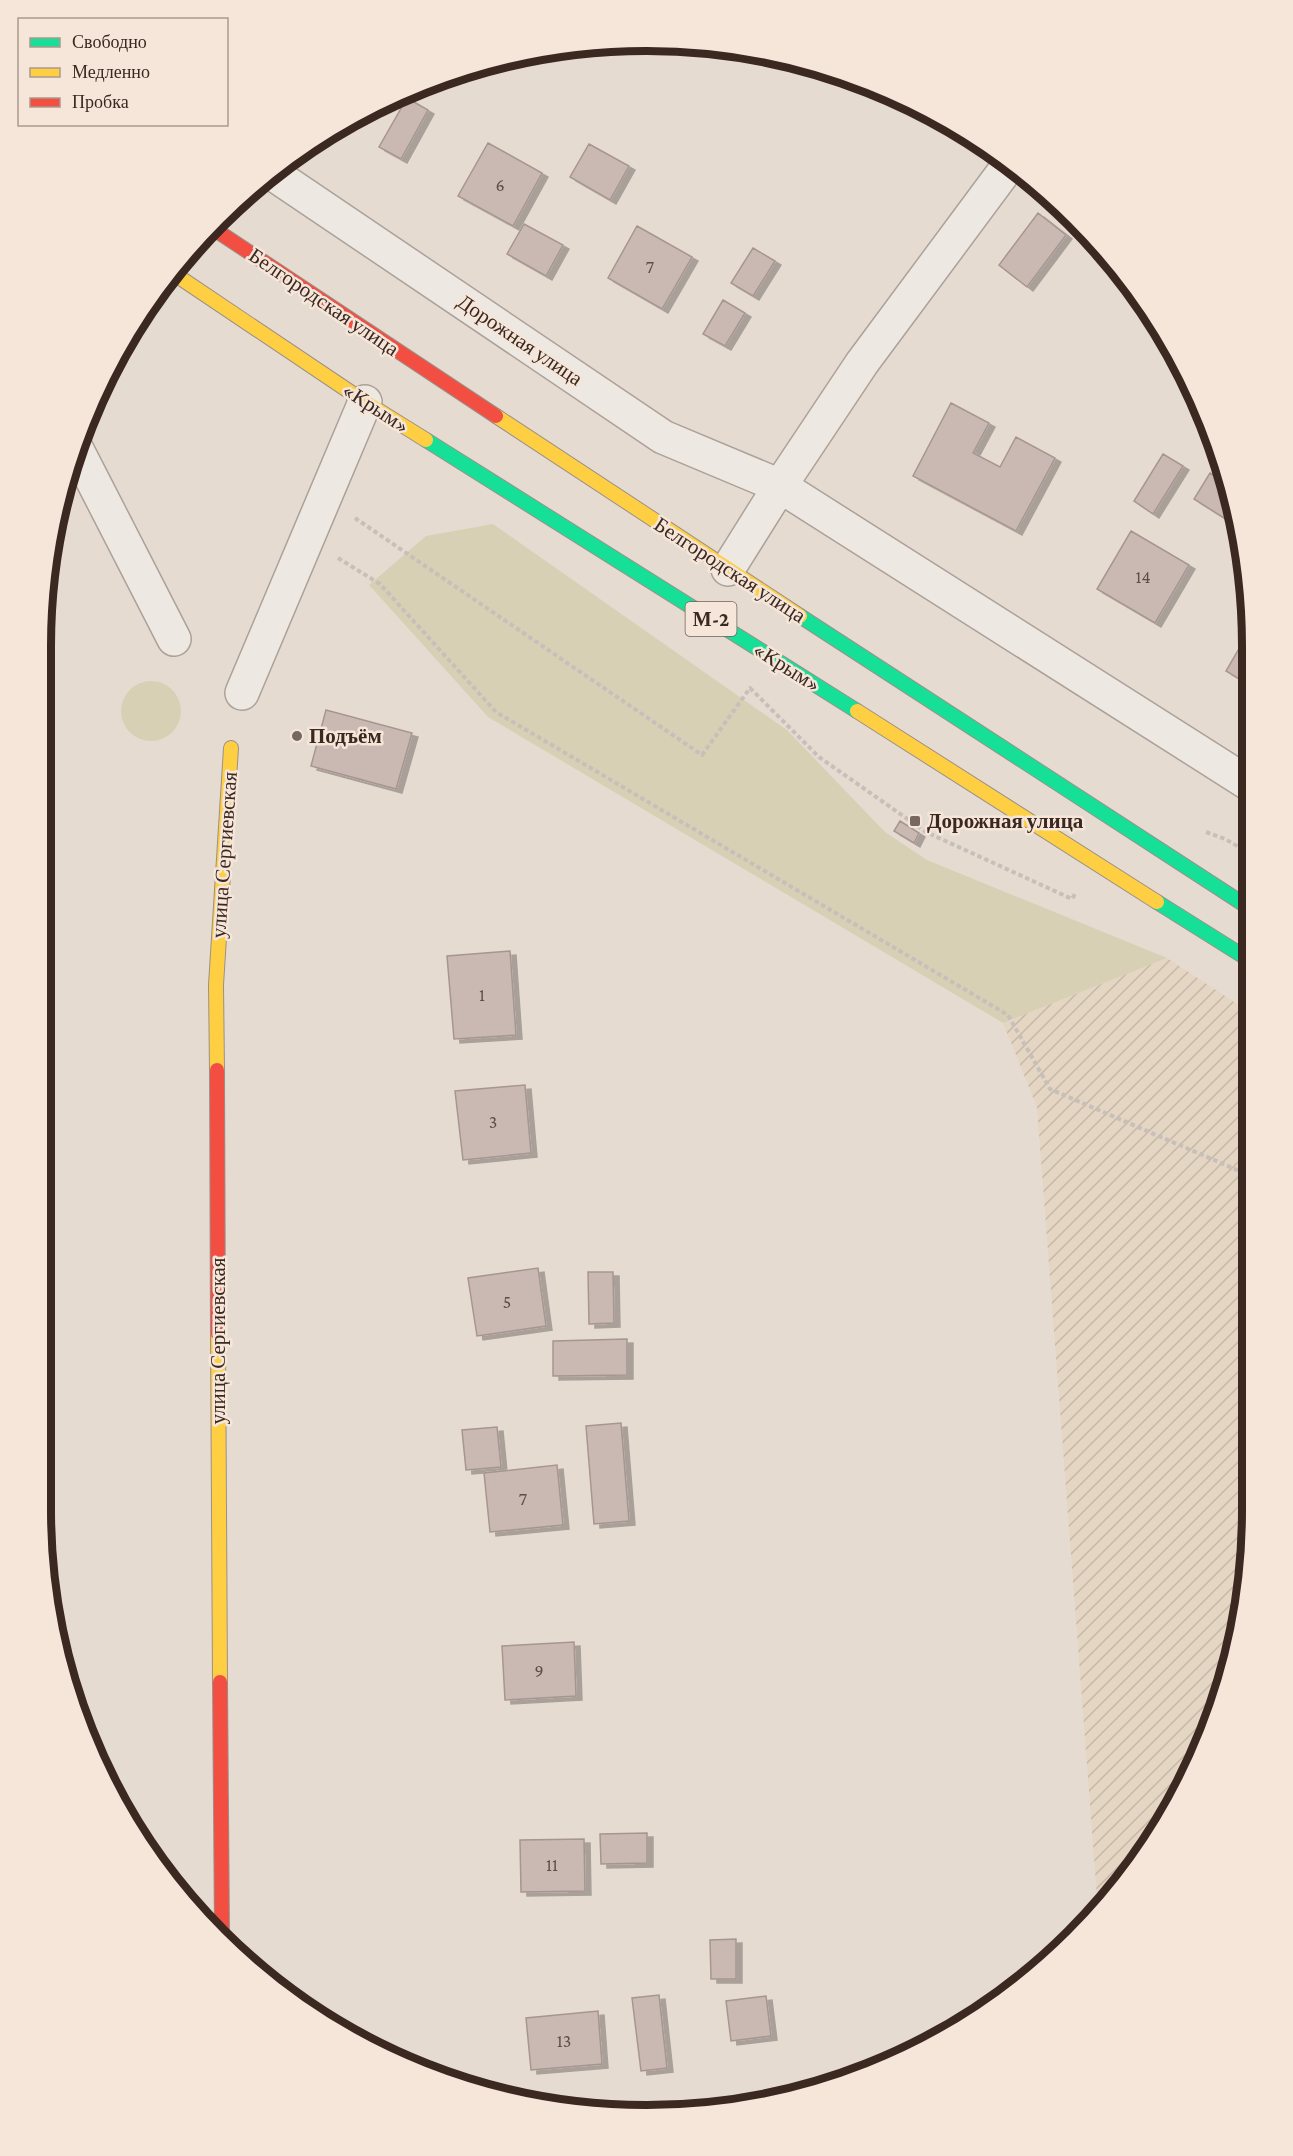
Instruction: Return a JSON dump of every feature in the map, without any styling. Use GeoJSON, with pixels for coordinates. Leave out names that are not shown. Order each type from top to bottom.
{"type":"FeatureCollection","features":[{"type":"Feature","properties":{"kind":"main road","name":"Белгородская улица"},"geometry":{"type":"LineString","coordinates":[[219,232],[728,569],[1242,903]]}},
{"type":"Feature","properties":{"kind":"main road","name":"«Крым»"},"geometry":{"type":"LineString","coordinates":[[180,277],[365,402],[1242,955]]}},
{"type":"Feature","properties":{"kind":"main road","name":"улица Сергиевская"},"geometry":{"type":"LineString","coordinates":[[222,1928],[216,986],[231,748]]}},
{"type":"Feature","properties":{"kind":"street"},"geometry":{"type":"LineString","coordinates":[[728,569],[862,363],[1005,171]]}},
{"type":"Feature","properties":{"kind":"street","name":"Дорожная улица"},"geometry":{"type":"LineString","coordinates":[[279,178],[663,437],[780,486],[1242,779]]}},
{"type":"Feature","properties":{"kind":"street"},"geometry":{"type":"LineString","coordinates":[[242,693],[365,402]]}},
{"type":"Feature","properties":{"kind":"street"},"geometry":{"type":"LineString","coordinates":[[82,459],[174,639]]}},
{"type":"Feature","properties":{"kind":"path"},"geometry":{"type":"LineString","coordinates":[[324,497],[702,755]]}},
{"type":"Feature","properties":{"kind":"path"},"geometry":{"type":"LineString","coordinates":[[308,538],[380,584],[496,712],[1008,1015],[1050,1089],[1242,1172]]}},
{"type":"Feature","properties":{"kind":"shaded area"},"geometry":{"type":"Polygon","coordinates":[[[493,524],[787,730],[885,832],[927,860],[1167,958],[1003,1023],[488,717],[369,585],[426,536],[493,524]]]}},
{"type":"Feature","properties":{"kind":"shaded area"},"geometry":{"type":"Polygon","coordinates":[[[145,681],[157,681],[168,686],[176,694],[181,711],[179,723],[168,736],[157,741],[145,741],[134,736],[126,728],[121,717],[121,705],[126,694],[134,686],[145,681]]]}},
{"type":"Feature","properties":{"kind":"shaded area"},"geometry":{"type":"Polygon","coordinates":[[[1167,958],[1242,1007],[1242,1510],[1241,1548],[1231,1626],[1210,1701],[1181,1773],[1142,1840],[1097,1898],[1037,1107],[1003,1023],[1167,958]]]}},
{"type":"Feature","properties":{"kind":"building"},"geometry":{"type":"Polygon","coordinates":[[[410,100],[428,110],[401,159],[379,147],[404,102],[410,100]]]}},
{"type":"Feature","properties":{"kind":"building"},"geometry":{"type":"Polygon","coordinates":[[[488,143],[542,173],[513,226],[458,196],[488,143]]]}},
{"type":"Feature","properties":{"kind":"building"},"geometry":{"type":"Polygon","coordinates":[[[589,144],[629,166],[610,200],[570,177],[589,144]]]}},
{"type":"Feature","properties":{"kind":"building"},"geometry":{"type":"Polygon","coordinates":[[[1038,213],[1066,235],[1027,287],[999,265],[1038,213]]]}},
{"type":"Feature","properties":{"kind":"building"},"geometry":{"type":"Polygon","coordinates":[[[524,224],[563,245],[546,276],[507,254],[524,224]]]}},
{"type":"Feature","properties":{"kind":"building"},"geometry":{"type":"Polygon","coordinates":[[[637,226],[692,257],[662,309],[608,278],[637,226]]]}},
{"type":"Feature","properties":{"kind":"building"},"geometry":{"type":"Polygon","coordinates":[[[753,248],[775,261],[753,296],[731,283],[753,248]]]}},
{"type":"Feature","properties":{"kind":"building"},"geometry":{"type":"Polygon","coordinates":[[[723,300],[745,313],[725,346],[703,334],[723,300]]]}},
{"type":"Feature","properties":{"kind":"building"},"geometry":{"type":"Polygon","coordinates":[[[951,403],[989,423],[973,453],[1000,467],[1016,437],[1055,458],[1016,531],[913,476],[951,403]]]}},
{"type":"Feature","properties":{"kind":"building"},"geometry":{"type":"Polygon","coordinates":[[[1163,454],[1183,466],[1153,514],[1134,501],[1163,454]]]}},
{"type":"Feature","properties":{"kind":"building"},"geometry":{"type":"Polygon","coordinates":[[[1210,473],[1217,478],[1229,521],[1194,499],[1210,473]]]}},
{"type":"Feature","properties":{"kind":"building"},"geometry":{"type":"Polygon","coordinates":[[[1131,531],[1189,565],[1155,623],[1097,589],[1131,531]]]}},
{"type":"Feature","properties":{"kind":"building"},"geometry":{"type":"Polygon","coordinates":[[[1242,644],[1242,681],[1226,671],[1242,644]]]}},
{"type":"Feature","properties":{"kind":"building"},"geometry":{"type":"Polygon","coordinates":[[[326,710],[412,733],[396,789],[311,766],[326,710]]]}},
{"type":"Feature","properties":{"kind":"building"},"geometry":{"type":"Polygon","coordinates":[[[900,821],[919,833],[914,843],[894,831],[900,821]]]}},
{"type":"Feature","properties":{"kind":"building"},"geometry":{"type":"Polygon","coordinates":[[[510,951],[516,1035],[454,1039],[447,956],[510,951]]]}},
{"type":"Feature","properties":{"kind":"building"},"geometry":{"type":"Polygon","coordinates":[[[525,1085],[531,1153],[463,1160],[455,1091],[525,1085]]]}},
{"type":"Feature","properties":{"kind":"building"},"geometry":{"type":"Polygon","coordinates":[[[538,1268],[546,1326],[477,1336],[468,1278],[538,1268]]]}},
{"type":"Feature","properties":{"kind":"building"},"geometry":{"type":"Polygon","coordinates":[[[588,1272],[613,1272],[614,1323],[589,1324],[588,1272]]]}},
{"type":"Feature","properties":{"kind":"building"},"geometry":{"type":"Polygon","coordinates":[[[627,1339],[627,1375],[553,1376],[553,1341],[627,1339]]]}},
{"type":"Feature","properties":{"kind":"building"},"geometry":{"type":"Polygon","coordinates":[[[621,1423],[629,1521],[594,1524],[586,1426],[621,1423]]]}},
{"type":"Feature","properties":{"kind":"building"},"geometry":{"type":"Polygon","coordinates":[[[497,1427],[501,1467],[466,1470],[462,1430],[497,1427]]]}},
{"type":"Feature","properties":{"kind":"building"},"geometry":{"type":"Polygon","coordinates":[[[557,1465],[563,1525],[490,1532],[484,1473],[557,1465]]]}},
{"type":"Feature","properties":{"kind":"building"},"geometry":{"type":"Polygon","coordinates":[[[574,1642],[576,1696],[505,1700],[502,1646],[574,1642]]]}},
{"type":"Feature","properties":{"kind":"building"},"geometry":{"type":"Polygon","coordinates":[[[647,1833],[647,1863],[601,1864],[600,1834],[647,1833]]]}},
{"type":"Feature","properties":{"kind":"building"},"geometry":{"type":"Polygon","coordinates":[[[584,1839],[585,1891],[521,1892],[520,1840],[584,1839]]]}},
{"type":"Feature","properties":{"kind":"building"},"geometry":{"type":"Polygon","coordinates":[[[736,1939],[736,1979],[711,1979],[710,1940],[736,1939]]]}},
{"type":"Feature","properties":{"kind":"building"},"geometry":{"type":"Polygon","coordinates":[[[659,1995],[667,2068],[641,2071],[632,1998],[659,1995]]]}},
{"type":"Feature","properties":{"kind":"building"},"geometry":{"type":"Polygon","coordinates":[[[766,1996],[771,2036],[731,2041],[726,2001],[766,1996]]]}},
{"type":"Feature","properties":{"kind":"building"},"geometry":{"type":"Polygon","coordinates":[[[598,2011],[602,2064],[531,2070],[526,2018],[598,2011]]]}},
{"type":"Feature","properties":{"kind":"traffic: fast"},"geometry":{"type":"LineString","coordinates":[[426,440],[857,711]]}},
{"type":"Feature","properties":{"kind":"traffic: fast"},"geometry":{"type":"LineString","coordinates":[[800,616],[1242,903]]}},
{"type":"Feature","properties":{"kind":"traffic: fast"},"geometry":{"type":"LineString","coordinates":[[1157,902],[1242,955]]}},
{"type":"Feature","properties":{"kind":"traffic: slow"},"geometry":{"type":"LineString","coordinates":[[180,277],[365,402],[426,440]]}},
{"type":"Feature","properties":{"kind":"traffic: slow"},"geometry":{"type":"LineString","coordinates":[[496,416],[800,616]]}},
{"type":"Feature","properties":{"kind":"traffic: slow"},"geometry":{"type":"LineString","coordinates":[[857,711],[1157,902]]}},
{"type":"Feature","properties":{"kind":"traffic: slow"},"geometry":{"type":"LineString","coordinates":[[217,1070],[216,985],[231,748]]}},
{"type":"Feature","properties":{"kind":"traffic: slow"},"geometry":{"type":"LineString","coordinates":[[218,1334],[220,1682]]}},
{"type":"Feature","properties":{"kind":"traffic: jam"},"geometry":{"type":"LineString","coordinates":[[219,232],[496,416]]}},
{"type":"Feature","properties":{"kind":"traffic: jam"},"geometry":{"type":"LineString","coordinates":[[217,1070],[218,1334]]}},
{"type":"Feature","properties":{"kind":"traffic: jam"},"geometry":{"type":"LineString","coordinates":[[220,1682],[222,1928]]}},
{"type":"Feature","properties":{"kind":"place","name":"Подъём"},"geometry":{"type":"Point","coordinates":[297,736]}},
{"type":"Feature","properties":{"kind":"place","name":"Дорожная улица"},"geometry":{"type":"Point","coordinates":[915,821]}}]}
